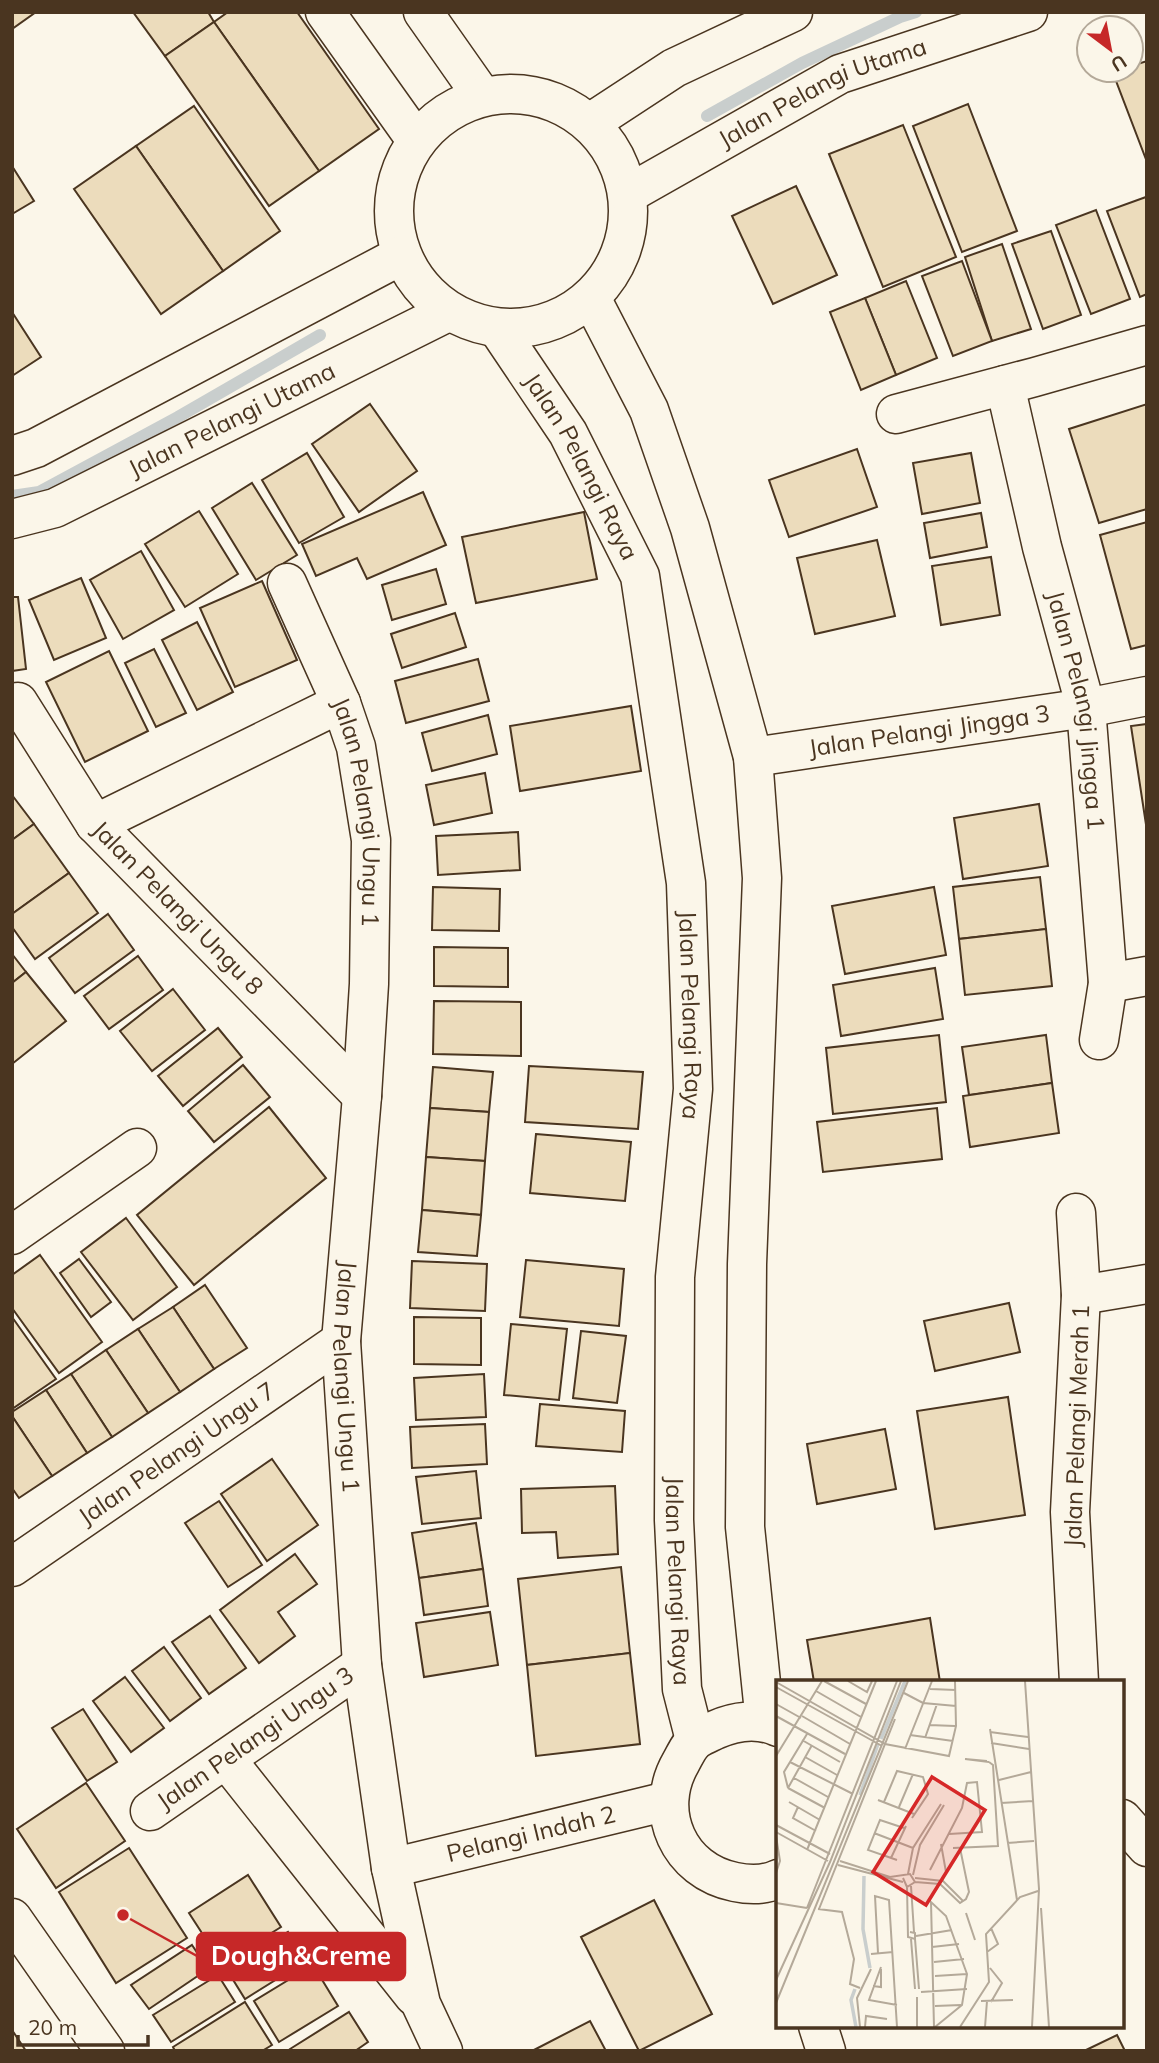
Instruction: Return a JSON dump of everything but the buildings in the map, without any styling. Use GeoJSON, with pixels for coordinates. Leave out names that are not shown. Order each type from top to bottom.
{"type":"FeatureCollection","features":[{"type":"Feature","properties":{"kind":"street"},"geometry":{"type":"LineString","coordinates":[[326,12],[416,140]]}},
{"type":"Feature","properties":{"kind":"street"},"geometry":{"type":"LineString","coordinates":[[423,12],[482,96]]}},
{"type":"Feature","properties":{"kind":"street"},"geometry":{"type":"LineString","coordinates":[[590,123],[674,68],[793,12]]}},
{"type":"Feature","properties":{"kind":"street","name":"Jalan Pelangi Utama"},"geometry":{"type":"LineString","coordinates":[[628,194],[840,74],[1028,12]]}},
{"type":"Feature","properties":{"kind":"street"},"geometry":{"type":"LineString","coordinates":[[521,93],[558,102],[590,123],[615,156],[628,194],[627,232],[614,267],[591,298],[548,323],[498,329],[449,312],[420,288],[400,256],[393,196],[416,140],[446,112],[482,96],[521,93]]}},
{"type":"Feature","properties":{"kind":"street"},"geometry":{"type":"LineString","coordinates":[[12,456],[36,448],[400,256]]}},
{"type":"Feature","properties":{"kind":"street"},"geometry":{"type":"LineString","coordinates":[[591,298],[649,410],[694,542],[753,757],[762,878],[747,1264],[745,1527],[771,1724],[751,1721],[726,1725],[695,1740],[673,1776],[668,1801],[671,1826],[682,1848],[699,1867],[720,1879],[775,1889]]}},
{"type":"Feature","properties":{"kind":"street","name":"Jalan Pelangi Utama"},"geometry":{"type":"LineString","coordinates":[[12,519],[55,508],[449,312]]}},
{"type":"Feature","properties":{"kind":"street","name":"Jalan Pelangi Raya"},"geometry":{"type":"LineString","coordinates":[[498,329],[568,433],[640,576],[686,883],[694,1089],[676,1277],[674,1520],[682,1689],[695,1740]]}},
{"type":"Feature","properties":{"kind":"street"},"geometry":{"type":"LineString","coordinates":[[896,414],[1147,345]]}},
{"type":"Feature","properties":{"kind":"street","name":"Jalan Pelangi Jingga 1"},"geometry":{"type":"LineString","coordinates":[[1005,385],[1042,547],[1086,708],[1108,983],[1100,1040]]}},
{"type":"Feature","properties":{"kind":"street","name":"Jalan Pelangi Ungu 1"},"geometry":{"type":"LineString","coordinates":[[287,583],[341,703],[356,747],[371,840],[369,984],[341,1341],[362,1665],[391,1868],[421,2004],[443,2051]]}},
{"type":"Feature","properties":{"kind":"street","name":"Jalan Pelangi Jingga 3"},"geometry":{"type":"LineString","coordinates":[[753,757],[1086,708],[1147,696]]}},
{"type":"Feature","properties":{"kind":"street","name":"Jalan Pelangi Ungu 8"},"geometry":{"type":"LineString","coordinates":[[18,702],[95,824],[362,1096]]}},
{"type":"Feature","properties":{"kind":"street"},"geometry":{"type":"LineString","coordinates":[[95,824],[341,703]]}},
{"type":"Feature","properties":{"kind":"street"},"geometry":{"type":"LineString","coordinates":[[1108,983],[1147,976]]}},
{"type":"Feature","properties":{"kind":"street"},"geometry":{"type":"LineString","coordinates":[[15,1227],[137,1148]]}},
{"type":"Feature","properties":{"kind":"street","name":"Jalan Pelangi Merah 1"},"geometry":{"type":"LineString","coordinates":[[1076,1213],[1081,1295],[1070,1512],[1079,1680]]}},
{"type":"Feature","properties":{"kind":"street"},"geometry":{"type":"LineString","coordinates":[[1081,1295],[1147,1284]]}},
{"type":"Feature","properties":{"kind":"street","name":"Jalan Pelangi Ungu 7"},"geometry":{"type":"LineString","coordinates":[[12,1567],[341,1341]]}},
{"type":"Feature","properties":{"kind":"street","name":"Jalan Pelangi Ungu 3"},"geometry":{"type":"LineString","coordinates":[[150,1811],[362,1665]]}},
{"type":"Feature","properties":{"kind":"street"},"geometry":{"type":"LineString","coordinates":[[226,1759],[421,2004]]}},
{"type":"Feature","properties":{"kind":"street","name":"Pelangi Indah 2"},"geometry":{"type":"LineString","coordinates":[[391,1868],[668,1801]]}},
{"type":"Feature","properties":{"kind":"street"},"geometry":{"type":"LineString","coordinates":[[1124,1821],[1147,1847]]}},
{"type":"Feature","properties":{"kind":"street"},"geometry":{"type":"LineString","coordinates":[[12,1918],[105,2051]]}},
{"type":"Feature","properties":{"kind":"street"},"geometry":{"type":"LineString","coordinates":[[819,2028],[826,2051]]}},
{"type":"Feature","properties":{"kind":"waterway"},"geometry":{"type":"LineString","coordinates":[[707,116],[802,63],[916,12]]}},
{"type":"Feature","properties":{"kind":"waterway"},"geometry":{"type":"LineString","coordinates":[[12,496],[39,492],[178,417],[320,335]]}},
{"type":"Feature","properties":{"kind":"place","name":"Dough&Creme"},"geometry":{"type":"Point","coordinates":[123,1915]}}]}
